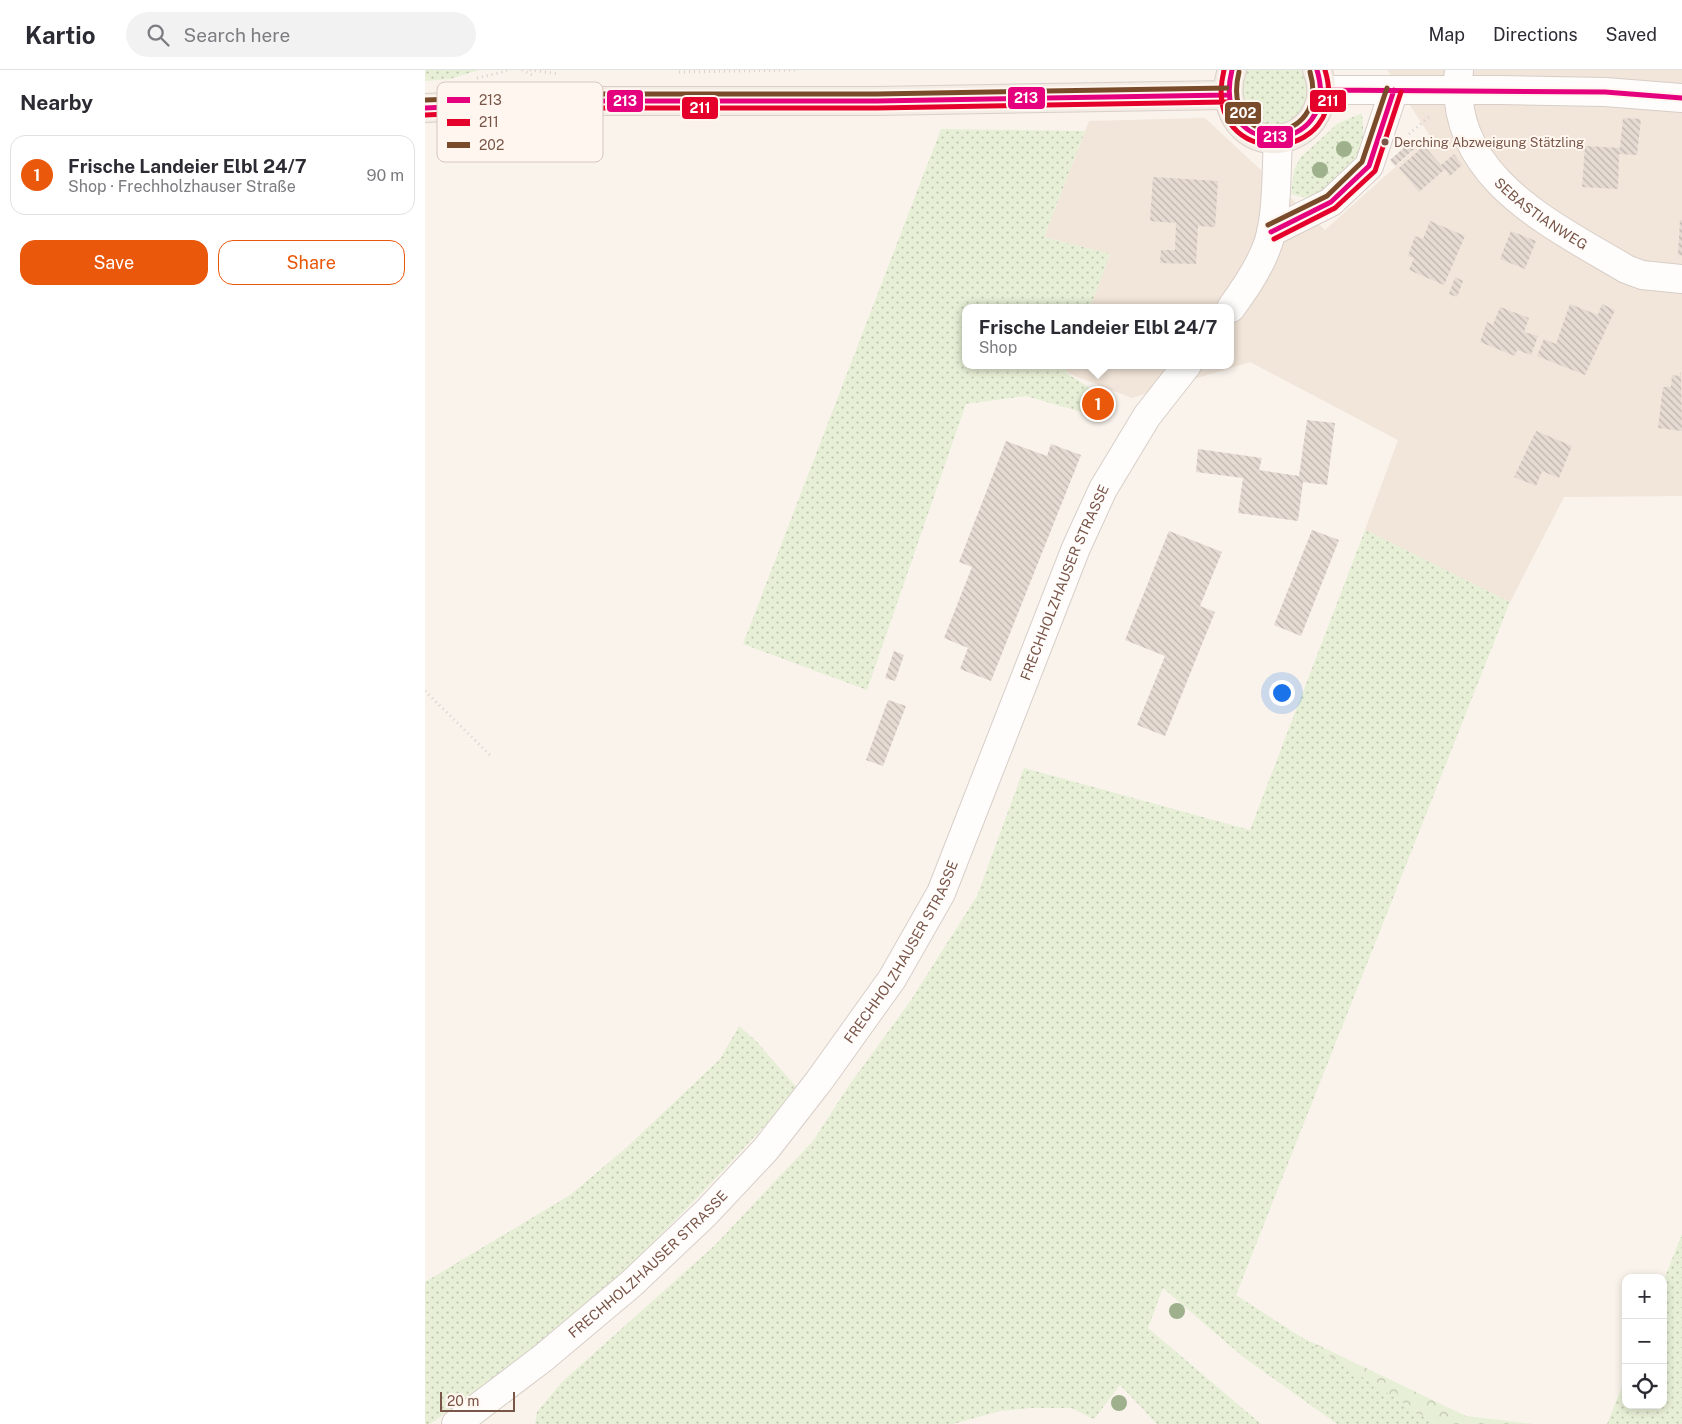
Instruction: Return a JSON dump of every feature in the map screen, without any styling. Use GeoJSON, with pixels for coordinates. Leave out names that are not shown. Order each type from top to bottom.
{"type":"FeatureCollection","features":[{"type":"Feature","properties":{"kind":"main road"},"geometry":{"type":"LineString","coordinates":[[603,101],[877,101],[1229,82],[1229,107],[1243,127],[1254,134],[1278,139],[1301,131],[1317,113],[1319,80]]}},
{"type":"Feature","properties":{"kind":"street"},"geometry":{"type":"LineString","coordinates":[[1319,80],[1394,90],[1605,92],[1682,98]]}},
{"type":"Feature","properties":{"kind":"street"},"geometry":{"type":"LineString","coordinates":[[1271,232],[1331,202],[1369,166],[1394,90]]}},
{"type":"Feature","properties":{"kind":"street","name":"SEBASTIANWEG"},"geometry":{"type":"LineString","coordinates":[[1458,90],[1470,146],[1492,177],[1525,206],[1626,269],[1641,275],[1682,279]]}},
{"type":"Feature","properties":{"kind":"street"},"geometry":{"type":"LineString","coordinates":[[1234,304],[1244,291],[1266,250],[1271,232],[1278,139]]}},
{"type":"Feature","properties":{"kind":"street","name":"FRECHHOLZHAUSER STRASSE"},"geometry":{"type":"LineString","coordinates":[[471,1420],[631,1284],[705,1213],[766,1149],[819,1081],[892,979],[941,893],[1076,548],[1103,489],[1147,416],[1184,369]]}},
{"type":"Feature","properties":{"kind":"path"},"geometry":{"type":"LineString","coordinates":[[1405,137],[1458,90]]}},
{"type":"Feature","properties":{"kind":"path"},"geometry":{"type":"LineString","coordinates":[[425,691],[489,754]]}},
{"type":"Feature","properties":{"kind":"shaded area"},"geometry":{"type":"Polygon","coordinates":[[[1387,70],[1682,70],[1682,496],[1564,497],[1510,602],[1365,530],[1398,440],[1250,362],[1234,367],[1234,304],[1091,304],[1110,254],[1044,237],[1089,121],[1205,118],[1325,230],[1430,136],[1387,70]]]}},
{"type":"Feature","properties":{"kind":"shaded area"},"geometry":{"type":"Polygon","coordinates":[[[1066,369],[1227,369],[1132,398],[1065,372],[1066,369]]]}},
{"type":"Feature","properties":{"kind":"green space"},"geometry":{"type":"Polygon","coordinates":[[[425,70],[479,70],[450,79],[425,81],[425,70]]]}},
{"type":"Feature","properties":{"kind":"green space"},"geometry":{"type":"Polygon","coordinates":[[[1247,70],[1303,70],[1309,90],[1303,111],[1298,117],[1287,124],[1274,126],[1254,120],[1245,109],[1241,87],[1247,70]]]}},
{"type":"Feature","properties":{"kind":"green space"},"geometry":{"type":"Polygon","coordinates":[[[1362,113],[1364,143],[1360,157],[1319,197],[1307,198],[1291,194],[1294,170],[1300,158],[1337,124],[1362,113]]]}},
{"type":"Feature","properties":{"kind":"green space"},"geometry":{"type":"Polygon","coordinates":[[[941,129],[1085,131],[1044,237],[1110,254],[1091,304],[962,304],[962,369],[1067,369],[1066,373],[1093,390],[1085,413],[1026,396],[966,404],[867,690],[743,644],[941,129]]]}},
{"type":"Feature","properties":{"kind":"green space"},"geometry":{"type":"Polygon","coordinates":[[[1365,530],[1510,602],[1236,1295],[1436,1424],[1337,1424],[1242,1356],[1163,1288],[1148,1328],[1261,1424],[1157,1424],[1120,1385],[1094,1419],[1071,1408],[1030,1408],[1000,1411],[953,1424],[535,1424],[537,1412],[562,1382],[714,1246],[813,1141],[850,1084],[909,1003],[977,896],[1024,768],[1250,830],[1365,530]]]}},
{"type":"Feature","properties":{"kind":"green space"},"geometry":{"type":"Polygon","coordinates":[[[739,1026],[757,1042],[798,1089],[695,1200],[608,1286],[508,1368],[430,1424],[425,1424],[425,1282],[570,1195],[626,1148],[720,1059],[739,1026]]]}},
{"type":"Feature","properties":{"kind":"green space"},"geometry":{"type":"Polygon","coordinates":[[[1682,1234],[1682,1424],[1607,1424],[1622,1387],[1622,1409],[1667,1409],[1666,1274],[1682,1234]]]}},
{"type":"Feature","properties":{"kind":"green space"},"geometry":{"type":"Polygon","coordinates":[[[1297,1335],[1466,1416],[1532,1424],[1436,1424],[1297,1335]]]}},
{"type":"Feature","properties":{"kind":"building"},"geometry":{"type":"Polygon","coordinates":[[[1623,118],[1641,119],[1637,155],[1619,154],[1618,189],[1582,187],[1585,146],[1620,148],[1623,118]]]}},
{"type":"Feature","properties":{"kind":"building"},"geometry":{"type":"Polygon","coordinates":[[[1414,139],[1419,145],[1395,166],[1390,160],[1414,139]]]}},
{"type":"Feature","properties":{"kind":"building"},"geometry":{"type":"Polygon","coordinates":[[[1424,146],[1441,165],[1454,154],[1462,165],[1450,176],[1445,169],[1419,192],[1399,168],[1424,146]]]}},
{"type":"Feature","properties":{"kind":"building"},"geometry":{"type":"Polygon","coordinates":[[[1153,177],[1218,181],[1215,227],[1198,226],[1196,264],[1160,263],[1161,250],[1175,250],[1176,223],[1150,221],[1153,177]]]}},
{"type":"Feature","properties":{"kind":"building"},"geometry":{"type":"Polygon","coordinates":[[[1680,220],[1682,220],[1682,256],[1678,255],[1680,220]]]}},
{"type":"Feature","properties":{"kind":"building"},"geometry":{"type":"Polygon","coordinates":[[[1430,221],[1465,236],[1444,285],[1409,270],[1414,258],[1408,256],[1415,236],[1423,239],[1430,221]]]}},
{"type":"Feature","properties":{"kind":"building"},"geometry":{"type":"Polygon","coordinates":[[[1511,231],[1536,241],[1525,269],[1500,259],[1511,231]]]}},
{"type":"Feature","properties":{"kind":"building"},"geometry":{"type":"Polygon","coordinates":[[[1455,277],[1463,281],[1457,297],[1449,294],[1455,277]]]}},
{"type":"Feature","properties":{"kind":"building"},"geometry":{"type":"Polygon","coordinates":[[[1570,304],[1598,315],[1602,304],[1615,310],[1585,375],[1537,356],[1544,339],[1556,344],[1570,304]]]}},
{"type":"Feature","properties":{"kind":"building"},"geometry":{"type":"Polygon","coordinates":[[[1500,307],[1529,318],[1524,332],[1538,336],[1531,355],[1517,350],[1515,356],[1480,342],[1487,322],[1493,325],[1500,307]]]}},
{"type":"Feature","properties":{"kind":"building"},"geometry":{"type":"Polygon","coordinates":[[[1681,371],[1682,431],[1658,428],[1663,387],[1671,387],[1672,375],[1680,376],[1681,371]]]}},
{"type":"Feature","properties":{"kind":"building"},"geometry":{"type":"Polygon","coordinates":[[[1095,395],[1106,399],[1101,413],[1090,409],[1095,395]]]}},
{"type":"Feature","properties":{"kind":"building"},"geometry":{"type":"Polygon","coordinates":[[[1307,420],[1335,423],[1327,485],[1303,482],[1298,521],[1238,513],[1243,478],[1196,472],[1198,449],[1262,458],[1259,470],[1299,476],[1307,420]]]}},
{"type":"Feature","properties":{"kind":"building"},"geometry":{"type":"Polygon","coordinates":[[[1536,431],[1572,446],[1559,478],[1542,471],[1536,486],[1514,477],[1536,431]]]}},
{"type":"Feature","properties":{"kind":"building"},"geometry":{"type":"Polygon","coordinates":[[[1006,441],[1047,456],[1051,444],[1081,455],[991,681],[960,669],[968,648],[944,638],[972,567],[959,562],[1006,441]]]}},
{"type":"Feature","properties":{"kind":"building"},"geometry":{"type":"Polygon","coordinates":[[[1312,530],[1339,540],[1301,636],[1274,625],[1312,530]]]}},
{"type":"Feature","properties":{"kind":"building"},"geometry":{"type":"Polygon","coordinates":[[[1169,531],[1222,552],[1200,606],[1215,612],[1165,736],[1137,725],[1165,656],[1125,640],[1169,531]]]}},
{"type":"Feature","properties":{"kind":"building"},"geometry":{"type":"Polygon","coordinates":[[[894,651],[904,655],[895,681],[885,678],[894,651]]]}},
{"type":"Feature","properties":{"kind":"building"},"geometry":{"type":"Polygon","coordinates":[[[888,700],[906,706],[883,766],[866,760],[888,700]]]}},
{"type":"Feature","properties":{"kind":"transit line","name":"211"},"geometry":{"type":"LineString","coordinates":[[1224,70],[1222,104],[1233,127],[1253,141],[1276,145],[1299,140],[1318,125],[1328,102],[1325,70]]}},
{"type":"Feature","properties":{"kind":"transit line","name":"213"},"geometry":{"type":"LineString","coordinates":[[1232,70],[1230,100],[1239,121],[1256,134],[1276,138],[1295,133],[1311,120],[1320,99],[1317,70]]}},
{"type":"Feature","properties":{"kind":"transit line","name":"202"},"geometry":{"type":"LineString","coordinates":[[1239,72],[1237,98],[1245,117],[1258,127],[1275,131],[1292,126],[1305,115],[1312,97],[1310,72]]}},
{"type":"Feature","properties":{"kind":"transit line","name":"202"},"geometry":{"type":"LineString","coordinates":[[603,94],[877,94],[1227,88]]}},
{"type":"Feature","properties":{"kind":"transit line","name":"202"},"geometry":{"type":"LineString","coordinates":[[1268,225],[1327,196],[1362,162],[1387,88]]}},
{"type":"Feature","properties":{"kind":"transit line","name":"213"},"geometry":{"type":"LineString","coordinates":[[1322,90],[1605,92],[1682,98]]}},
{"type":"Feature","properties":{"kind":"transit line","name":"213"},"geometry":{"type":"LineString","coordinates":[[1271,232],[1331,202],[1369,166],[1394,90]]}},
{"type":"Feature","properties":{"kind":"transit line","name":"211"},"geometry":{"type":"LineString","coordinates":[[1274,239],[1335,208],[1375,171],[1401,92]]}},
{"type":"Feature","properties":{"kind":"transit line","name":"213"},"geometry":{"type":"LineString","coordinates":[[603,101],[877,101],[1227,95]]}},
{"type":"Feature","properties":{"kind":"transit line","name":"202"},"geometry":{"type":"LineString","coordinates":[[425,100],[437,100]]}},
{"type":"Feature","properties":{"kind":"transit line","name":"211"},"geometry":{"type":"LineString","coordinates":[[603,108],[877,108],[1227,102]]}},
{"type":"Feature","properties":{"kind":"transit line","name":"213"},"geometry":{"type":"LineString","coordinates":[[425,108],[437,107]]}},
{"type":"Feature","properties":{"kind":"transit line","name":"211"},"geometry":{"type":"LineString","coordinates":[[425,115],[437,114]]}},
{"type":"Feature","properties":{"kind":"place","name":"Derching Abzweigung Stätzling"},"geometry":{"type":"Point","coordinates":[1385,142]}},
{"type":"Feature","properties":{"kind":"place","name":"Frische Landeier Elbl 24/7"},"geometry":{"type":"Point","coordinates":[1098,404]}}]}
